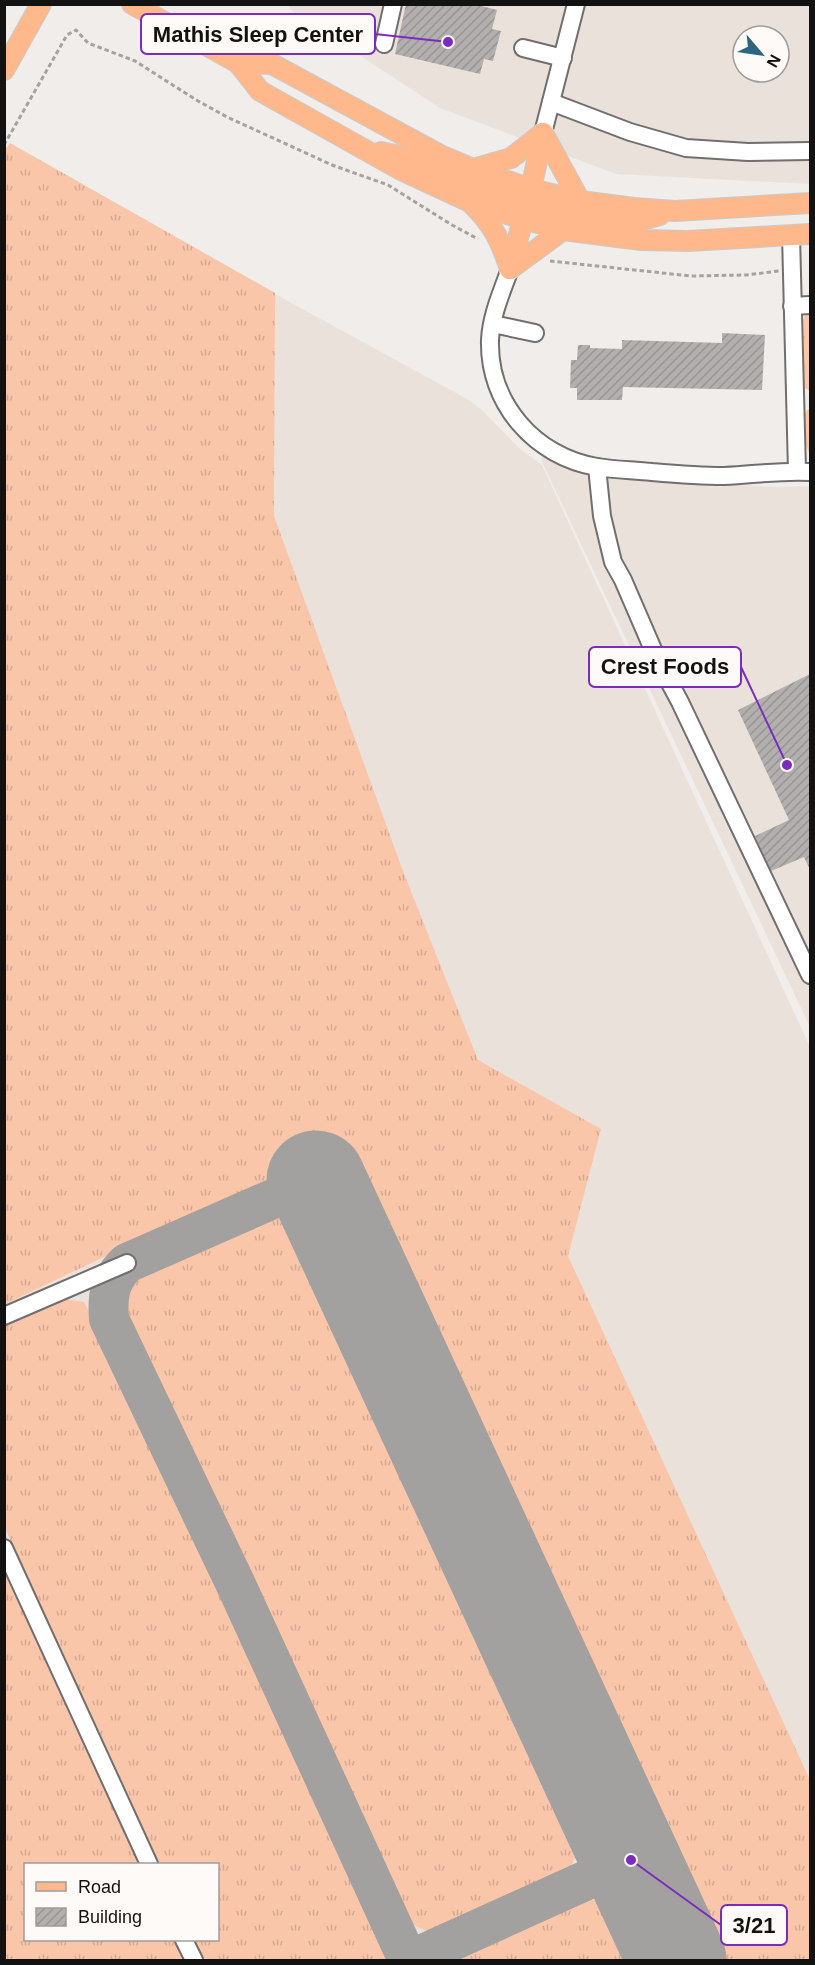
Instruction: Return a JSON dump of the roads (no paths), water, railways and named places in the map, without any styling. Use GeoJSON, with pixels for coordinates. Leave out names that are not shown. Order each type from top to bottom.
{"type":"FeatureCollection","features":[{"type":"Feature","properties":{"kind":"main road"},"geometry":{"type":"LineString","coordinates":[[4,70],[41,4]]}},
{"type":"Feature","properties":{"kind":"main road"},"geometry":{"type":"LineString","coordinates":[[138,6],[238,63],[260,91],[411,175],[470,202],[563,230],[641,240],[688,241],[801,235]]}},
{"type":"Feature","properties":{"kind":"main road"},"geometry":{"type":"LineString","coordinates":[[238,63],[272,64],[413,141],[473,170],[531,189],[580,201],[634,208],[679,210],[810,203]]}},
{"type":"Feature","properties":{"kind":"main road"},"geometry":{"type":"LineString","coordinates":[[357,146],[414,159],[500,196],[517,198],[531,189],[543,133]]}},
{"type":"Feature","properties":{"kind":"main road"},"geometry":{"type":"LineString","coordinates":[[473,170],[511,158],[543,133]]}},
{"type":"Feature","properties":{"kind":"main road"},"geometry":{"type":"LineString","coordinates":[[543,133],[580,201]]}},
{"type":"Feature","properties":{"kind":"main road"},"geometry":{"type":"LineString","coordinates":[[470,202],[489,221],[497,233],[510,270]]}},
{"type":"Feature","properties":{"kind":"main road"},"geometry":{"type":"LineString","coordinates":[[510,270],[523,219],[530,211],[541,209],[632,223],[679,210]]}},
{"type":"Feature","properties":{"kind":"main road"},"geometry":{"type":"LineString","coordinates":[[510,270],[563,230]]}},
{"type":"Feature","properties":{"kind":"street"},"geometry":{"type":"LineString","coordinates":[[384,44],[393,4]]}},
{"type":"Feature","properties":{"kind":"street"},"geometry":{"type":"LineString","coordinates":[[543,133],[576,4]]}},
{"type":"Feature","properties":{"kind":"street"},"geometry":{"type":"LineString","coordinates":[[522,48],[563,58]]}},
{"type":"Feature","properties":{"kind":"street"},"geometry":{"type":"LineString","coordinates":[[551,102],[630,132],[686,148],[748,152],[810,151]]}},
{"type":"Feature","properties":{"kind":"street"},"geometry":{"type":"LineString","coordinates":[[510,270],[490,339],[496,383],[502,399],[518,422],[544,446],[557,454],[597,467],[723,476],[804,472],[803,400],[792,306],[801,235]]}},
{"type":"Feature","properties":{"kind":"street"},"geometry":{"type":"LineString","coordinates":[[792,306],[810,305]]}},
{"type":"Feature","properties":{"kind":"street"},"geometry":{"type":"LineString","coordinates":[[493,324],[535,333]]}},
{"type":"Feature","properties":{"kind":"street"},"geometry":{"type":"LineString","coordinates":[[597,467],[602,516],[613,562],[658,661],[680,702],[810,975]]}},
{"type":"Feature","properties":{"kind":"street"},"geometry":{"type":"LineString","coordinates":[[4,1316],[128,1263]]}},
{"type":"Feature","properties":{"kind":"street"},"geometry":{"type":"LineString","coordinates":[[4,1548],[149,1863]]}},
{"type":"Feature","properties":{"kind":"street"},"geometry":{"type":"LineString","coordinates":[[184,1941],[194,1960]]}},
{"type":"Feature","properties":{"kind":"place","name":"Mathis Sleep Center"},"geometry":{"type":"Point","coordinates":[448,42]}},
{"type":"Feature","properties":{"kind":"place","name":"Crest Foods"},"geometry":{"type":"Point","coordinates":[787,765]}},
{"type":"Feature","properties":{"kind":"place","name":"3/21"},"geometry":{"type":"Point","coordinates":[631,1860]}}]}
